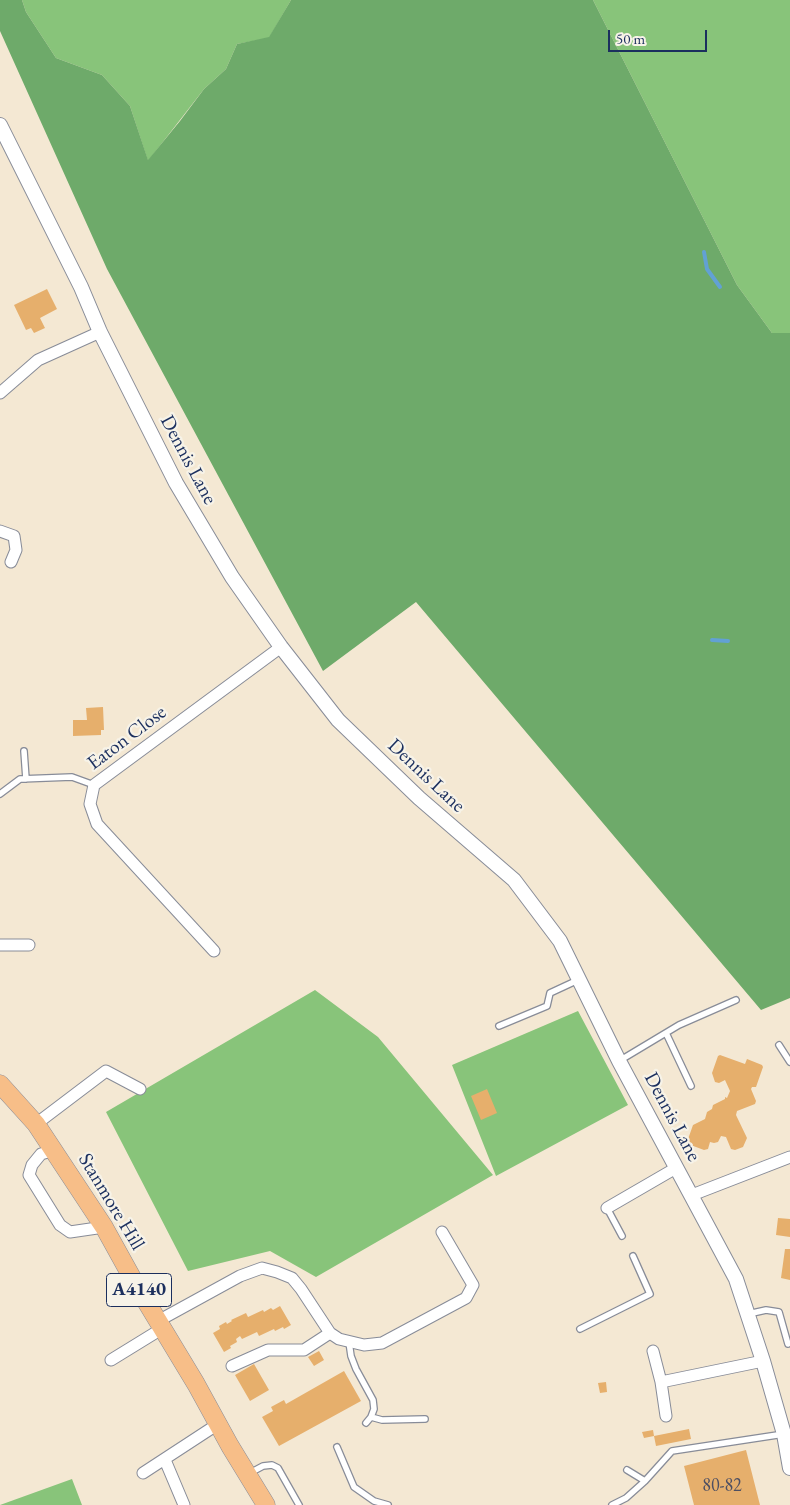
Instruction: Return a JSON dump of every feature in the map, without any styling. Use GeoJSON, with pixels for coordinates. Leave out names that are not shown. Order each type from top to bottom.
{"type":"FeatureCollection","features":[{"type":"Feature","properties":{"kind":"main road","name":"Stanmore Hill"},"geometry":{"type":"LineString","coordinates":[[0,1084],[36,1124],[104,1227],[134,1283],[161,1324],[266,1505]]}},
{"type":"Feature","properties":{"kind":"street","name":"Dennis Lane"},"geometry":{"type":"LineString","coordinates":[[0,125],[81,287],[100,332],[176,483],[232,577],[281,647],[338,720],[419,798],[514,880],[560,942],[619,1061],[736,1279],[763,1360],[786,1440],[790,1468]]}},
{"type":"Feature","properties":{"kind":"street"},"geometry":{"type":"LineString","coordinates":[[0,393],[38,360],[100,332]]}},
{"type":"Feature","properties":{"kind":"street"},"geometry":{"type":"LineString","coordinates":[[0,531],[14,536],[16,550],[11,562]]}},
{"type":"Feature","properties":{"kind":"street","name":"Eaton Close"},"geometry":{"type":"LineString","coordinates":[[214,951],[97,824],[90,804],[94,785],[281,647]]}},
{"type":"Feature","properties":{"kind":"street"},"geometry":{"type":"LineString","coordinates":[[0,945],[29,945]]}},
{"type":"Feature","properties":{"kind":"street"},"geometry":{"type":"LineString","coordinates":[[36,1124],[106,1071],[140,1089]]}},
{"type":"Feature","properties":{"kind":"street"},"geometry":{"type":"LineString","coordinates":[[54,1150],[41,1154],[32,1165],[29,1175],[60,1225],[70,1232],[104,1227]]}},
{"type":"Feature","properties":{"kind":"street"},"geometry":{"type":"LineString","coordinates":[[692,1195],[790,1157]]}},
{"type":"Feature","properties":{"kind":"street"},"geometry":{"type":"LineString","coordinates":[[607,1208],[676,1168]]}},
{"type":"Feature","properties":{"kind":"street"},"geometry":{"type":"LineString","coordinates":[[111,1360],[161,1324],[240,1276],[262,1268],[292,1278],[302,1289],[330,1333],[339,1339],[364,1345],[382,1343],[466,1298],[473,1285],[442,1232]]}},
{"type":"Feature","properties":{"kind":"street"},"geometry":{"type":"LineString","coordinates":[[232,1366],[268,1350],[304,1350],[330,1333]]}},
{"type":"Feature","properties":{"kind":"street"},"geometry":{"type":"LineString","coordinates":[[653,1352],[662,1382],[666,1416]]}},
{"type":"Feature","properties":{"kind":"street"},"geometry":{"type":"LineString","coordinates":[[662,1382],[763,1360]]}},
{"type":"Feature","properties":{"kind":"street"},"geometry":{"type":"LineString","coordinates":[[143,1473],[218,1424]]}},
{"type":"Feature","properties":{"kind":"street"},"geometry":{"type":"LineString","coordinates":[[165,1460],[184,1505]]}},
{"type":"Feature","properties":{"kind":"lane"},"geometry":{"type":"LineString","coordinates":[[24,751],[26,779]]}},
{"type":"Feature","properties":{"kind":"lane"},"geometry":{"type":"LineString","coordinates":[[0,794],[20,779],[72,777],[94,785]]}},
{"type":"Feature","properties":{"kind":"lane"},"geometry":{"type":"LineString","coordinates":[[499,1026],[547,1006],[550,992],[578,980]]}},
{"type":"Feature","properties":{"kind":"lane"},"geometry":{"type":"LineString","coordinates":[[619,1061],[679,1025],[736,1000]]}},
{"type":"Feature","properties":{"kind":"lane"},"geometry":{"type":"LineString","coordinates":[[666,1033],[691,1086]]}},
{"type":"Feature","properties":{"kind":"lane"},"geometry":{"type":"LineString","coordinates":[[779,1045],[790,1062]]}},
{"type":"Feature","properties":{"kind":"lane"},"geometry":{"type":"LineString","coordinates":[[607,1208],[622,1236]]}},
{"type":"Feature","properties":{"kind":"lane"},"geometry":{"type":"LineString","coordinates":[[580,1329],[650,1294],[633,1256]]}},
{"type":"Feature","properties":{"kind":"lane"},"geometry":{"type":"LineString","coordinates":[[748,1314],[766,1310],[778,1312],[788,1344]]}},
{"type":"Feature","properties":{"kind":"lane"},"geometry":{"type":"LineString","coordinates":[[349,1342],[351,1356],[373,1400],[374,1409],[366,1423]]}},
{"type":"Feature","properties":{"kind":"lane"},"geometry":{"type":"LineString","coordinates":[[371,1417],[382,1420],[425,1419]]}},
{"type":"Feature","properties":{"kind":"lane"},"geometry":{"type":"LineString","coordinates":[[612,1505],[626,1498],[645,1481],[672,1451],[786,1440]]}},
{"type":"Feature","properties":{"kind":"lane"},"geometry":{"type":"LineString","coordinates":[[337,1447],[354,1487],[374,1501],[388,1505]]}},
{"type":"Feature","properties":{"kind":"lane"},"geometry":{"type":"LineString","coordinates":[[248,1474],[263,1466],[272,1465],[278,1468],[299,1505]]}},
{"type":"Feature","properties":{"kind":"lane"},"geometry":{"type":"LineString","coordinates":[[627,1470],[645,1481]]}},
{"type":"Feature","properties":{"kind":"green space"},"geometry":{"type":"Polygon","coordinates":[[[0,0],[22,0],[26,12],[56,58],[102,75],[130,106],[148,160],[204,89],[226,69],[237,44],[269,37],[291,0],[593,0],[737,285],[772,333],[790,333],[790,998],[761,1010],[416,602],[323,671],[107,269],[0,31],[0,0]]]}},
{"type":"Feature","properties":{"kind":"green space"},"geometry":{"type":"Polygon","coordinates":[[[22,0],[291,0],[269,38],[237,44],[226,69],[204,89],[148,161],[130,106],[102,75],[56,58],[26,12],[22,0]]]}},
{"type":"Feature","properties":{"kind":"green space"},"geometry":{"type":"Polygon","coordinates":[[[593,0],[790,0],[790,333],[772,333],[737,285],[593,0]]]}},
{"type":"Feature","properties":{"kind":"green space"},"geometry":{"type":"Polygon","coordinates":[[[315,990],[378,1037],[493,1175],[316,1277],[270,1251],[188,1271],[106,1112],[315,990]]]}},
{"type":"Feature","properties":{"kind":"green space"},"geometry":{"type":"Polygon","coordinates":[[[578,1011],[628,1105],[496,1176],[452,1065],[578,1011]]]}},
{"type":"Feature","properties":{"kind":"green space"},"geometry":{"type":"Polygon","coordinates":[[[72,1479],[82,1505],[0,1505],[72,1479]]]}},
{"type":"Feature","properties":{"kind":"building"},"geometry":{"type":"Polygon","coordinates":[[[47,289],[57,309],[40,318],[45,328],[34,333],[31,328],[26,330],[14,305],[47,289]]]}},
{"type":"Feature","properties":{"kind":"building"},"geometry":{"type":"Polygon","coordinates":[[[103,707],[104,730],[101,730],[101,735],[73,736],[73,720],[87,720],[86,708],[103,707]]]}},
{"type":"Feature","properties":{"kind":"building"},"geometry":{"type":"Polygon","coordinates":[[[720,1055],[745,1064],[747,1059],[763,1067],[756,1087],[751,1089],[756,1101],[755,1104],[737,1111],[736,1115],[747,1138],[743,1147],[735,1150],[731,1149],[726,1137],[721,1136],[718,1142],[710,1142],[708,1149],[704,1150],[687,1142],[693,1125],[705,1119],[707,1112],[712,1109],[713,1105],[725,1099],[725,1097],[727,1098],[730,1091],[725,1080],[719,1083],[715,1082],[712,1073],[720,1055]]]}},
{"type":"Feature","properties":{"kind":"building"},"geometry":{"type":"Polygon","coordinates":[[[487,1089],[497,1113],[481,1120],[471,1096],[487,1089]]]}},
{"type":"Feature","properties":{"kind":"building"},"geometry":{"type":"Polygon","coordinates":[[[778,1218],[790,1219],[790,1237],[776,1235],[778,1218]]]}},
{"type":"Feature","properties":{"kind":"building"},"geometry":{"type":"Polygon","coordinates":[[[785,1249],[790,1249],[790,1280],[781,1278],[785,1249]]]}},
{"type":"Feature","properties":{"kind":"building"},"geometry":{"type":"Polygon","coordinates":[[[280,1306],[291,1325],[284,1329],[283,1327],[275,1331],[274,1329],[259,1336],[257,1332],[242,1339],[240,1336],[236,1339],[237,1342],[230,1346],[231,1348],[224,1352],[213,1333],[220,1329],[219,1326],[226,1322],[227,1324],[246,1313],[248,1317],[263,1310],[264,1312],[271,1308],[273,1310],[280,1306]]]}},
{"type":"Feature","properties":{"kind":"building"},"geometry":{"type":"Polygon","coordinates":[[[319,1351],[324,1360],[314,1366],[308,1357],[319,1351]]]}},
{"type":"Feature","properties":{"kind":"building"},"geometry":{"type":"Polygon","coordinates":[[[254,1364],[269,1390],[250,1401],[235,1375],[254,1364]]]}},
{"type":"Feature","properties":{"kind":"building"},"geometry":{"type":"Polygon","coordinates":[[[344,1371],[361,1401],[279,1446],[262,1417],[273,1411],[271,1407],[284,1400],[286,1404],[344,1371]]]}},
{"type":"Feature","properties":{"kind":"building"},"geometry":{"type":"Polygon","coordinates":[[[606,1382],[607,1392],[600,1393],[598,1383],[606,1382]]]}},
{"type":"Feature","properties":{"kind":"building"},"geometry":{"type":"Polygon","coordinates":[[[689,1429],[691,1439],[656,1446],[654,1436],[689,1429]]]}},
{"type":"Feature","properties":{"kind":"building"},"geometry":{"type":"Polygon","coordinates":[[[653,1430],[654,1436],[644,1438],[642,1432],[653,1430]]]}},
{"type":"Feature","properties":{"kind":"building"},"geometry":{"type":"Polygon","coordinates":[[[746,1450],[760,1505],[694,1505],[684,1466],[746,1450]]]}},
{"type":"Feature","properties":{"kind":"waterway"},"geometry":{"type":"LineString","coordinates":[[704,252],[707,269],[720,287]]}},
{"type":"Feature","properties":{"kind":"waterway"},"geometry":{"type":"LineString","coordinates":[[712,640],[728,641]]}}]}
